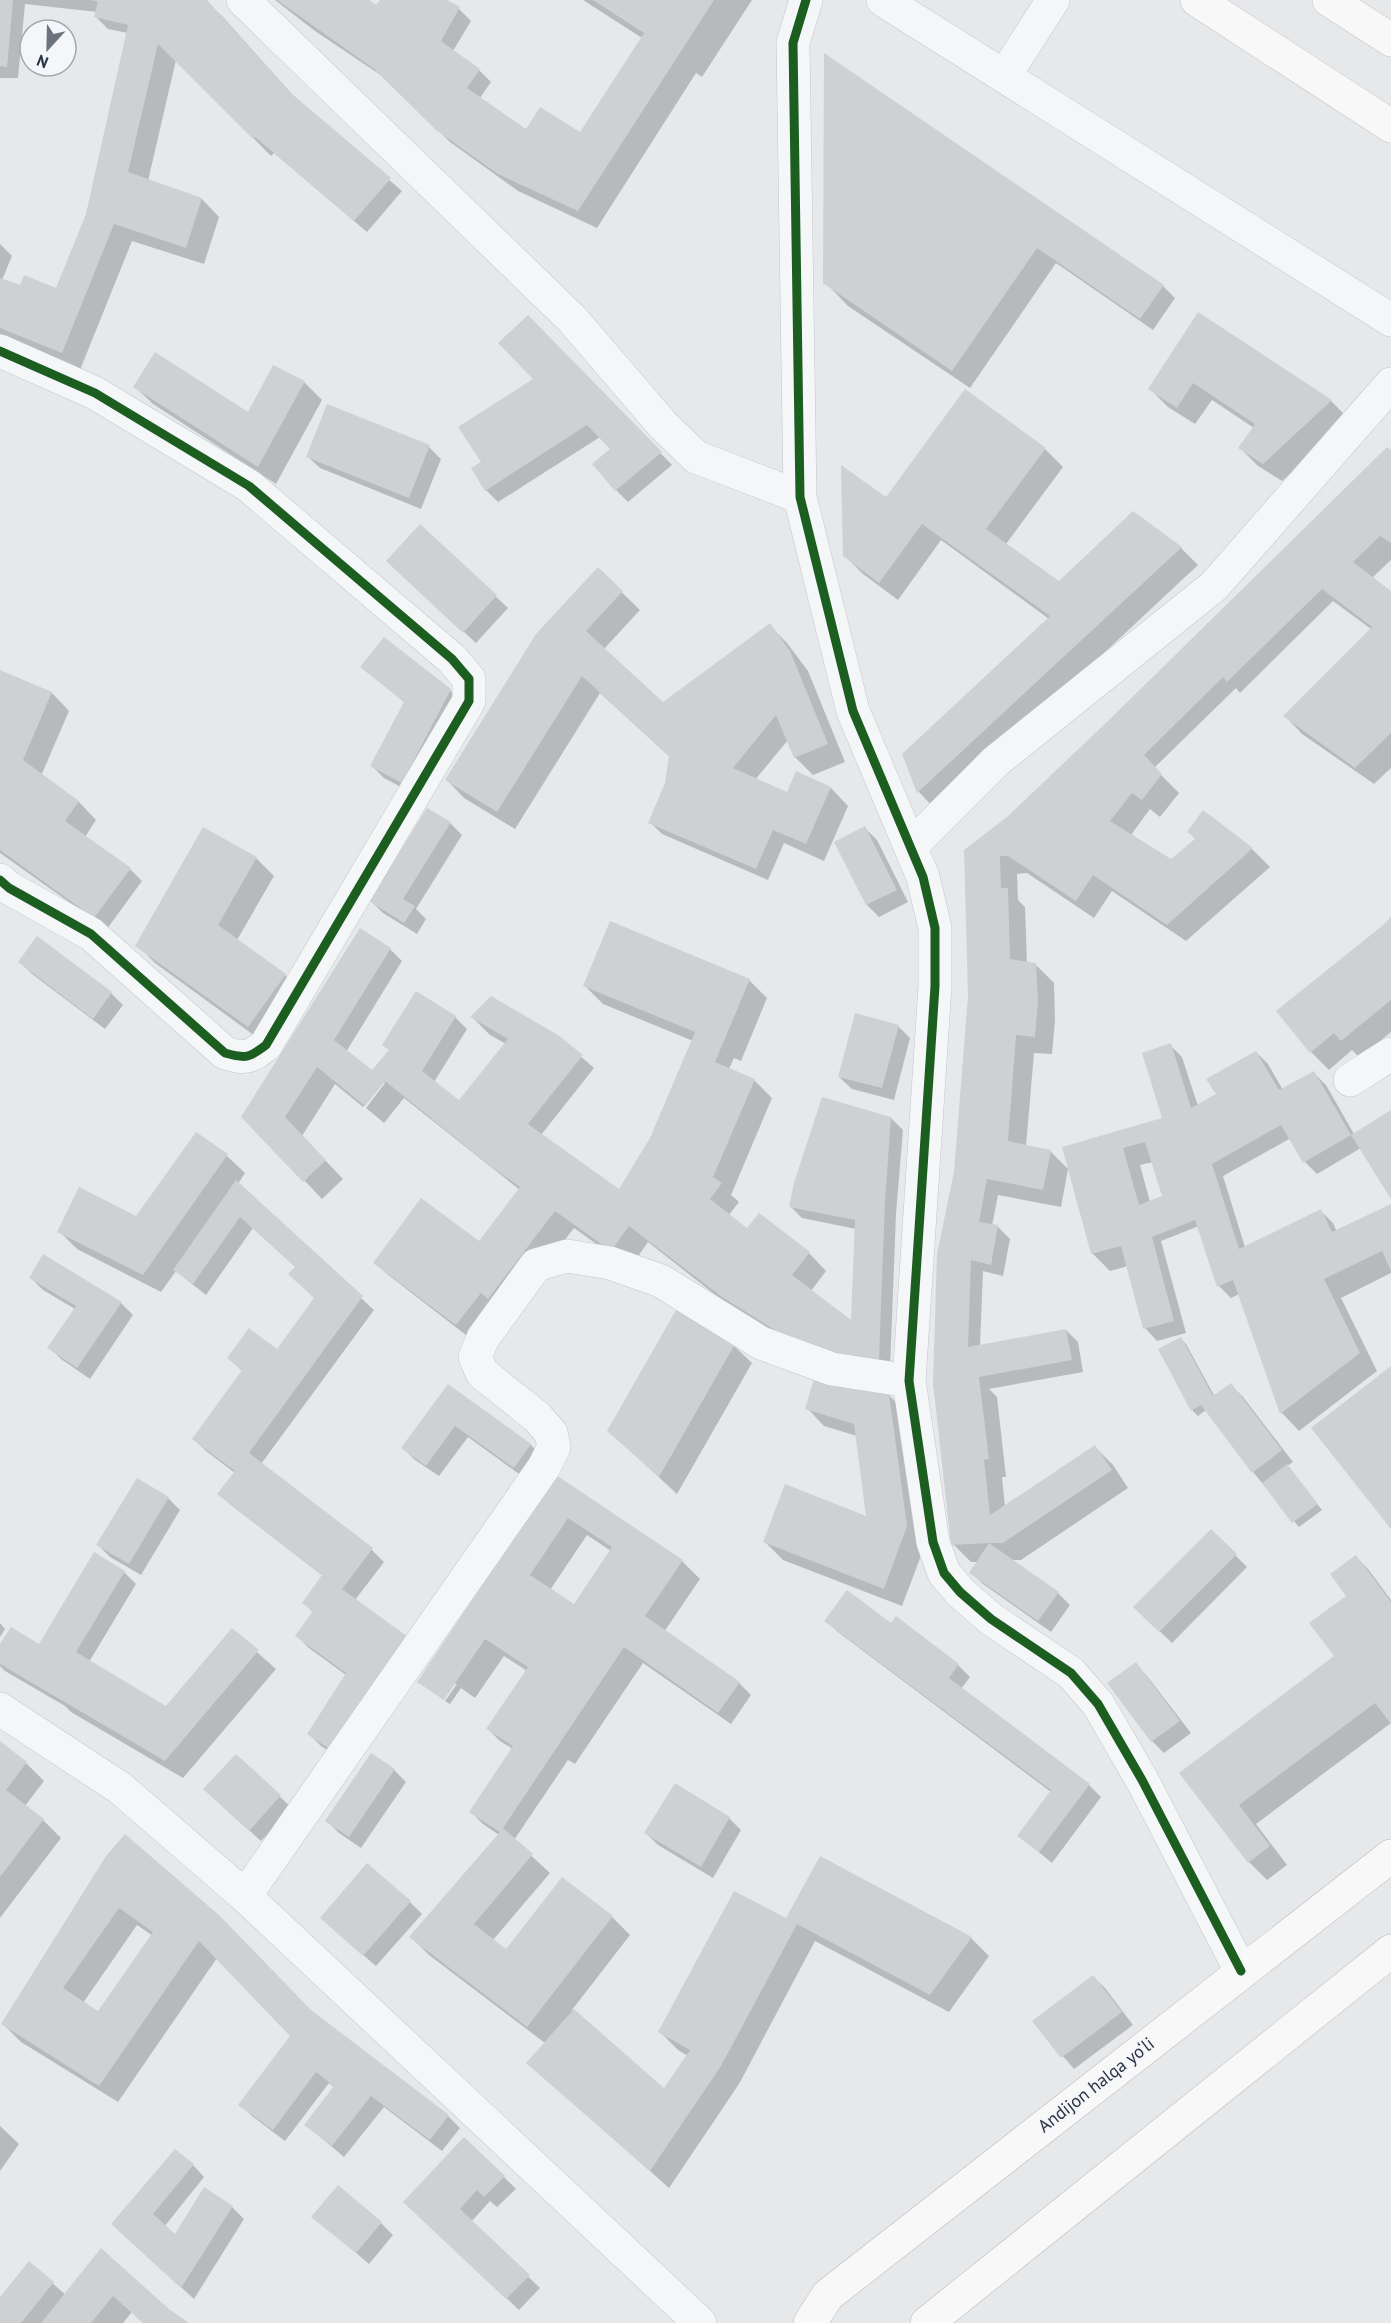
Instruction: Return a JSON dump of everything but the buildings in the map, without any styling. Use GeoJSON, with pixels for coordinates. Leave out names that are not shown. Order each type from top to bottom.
{"type":"FeatureCollection","features":[{"type":"Feature","properties":{"kind":"main road"},"geometry":{"type":"LineString","coordinates":[[1197,0],[1391,126]]}},
{"type":"Feature","properties":{"kind":"main road"},"geometry":{"type":"LineString","coordinates":[[1329,0],[1391,40]]}},
{"type":"Feature","properties":{"kind":"main road","name":"Andijon halqa yo‘li"},"geometry":{"type":"LineString","coordinates":[[810,2323],[828,2295],[1391,1856]]}},
{"type":"Feature","properties":{"kind":"main road"},"geometry":{"type":"LineString","coordinates":[[927,2323],[1391,1952]]}},
{"type":"Feature","properties":{"kind":"street"},"geometry":{"type":"LineString","coordinates":[[243,0],[572,319],[663,425],[696,457],[800,497]]}},
{"type":"Feature","properties":{"kind":"street"},"geometry":{"type":"LineString","coordinates":[[806,0],[793,44],[800,497],[853,711],[923,877],[935,928],[935,986],[909,1381],[933,1542],[944,1573],[960,1592],[991,1619],[1071,1673],[1098,1704],[1142,1780],[1241,1971]]}},
{"type":"Feature","properties":{"kind":"street"},"geometry":{"type":"LineString","coordinates":[[883,0],[1391,320]]}},
{"type":"Feature","properties":{"kind":"street"},"geometry":{"type":"LineString","coordinates":[[1005,75],[1053,0]]}},
{"type":"Feature","properties":{"kind":"street"},"geometry":{"type":"LineString","coordinates":[[0,351],[95,393],[249,486],[452,659],[469,679],[469,701],[266,1045],[252,1057],[225,1053],[91,934],[9,888],[0,880]]}},
{"type":"Feature","properties":{"kind":"street"},"geometry":{"type":"LineString","coordinates":[[911,846],[996,761],[1214,586],[1391,384]]}},
{"type":"Feature","properties":{"kind":"street"},"geometry":{"type":"LineString","coordinates":[[1350,1080],[1391,1054]]}},
{"type":"Feature","properties":{"kind":"street"},"geometry":{"type":"LineString","coordinates":[[245,1896],[544,1467],[554,1447],[550,1433],[537,1418],[482,1373],[475,1357],[483,1338],[536,1265],[567,1256],[610,1263],[661,1281],[761,1343],[832,1369],[909,1381]]}},
{"type":"Feature","properties":{"kind":"street"},"geometry":{"type":"LineString","coordinates":[[0,1709],[120,1788],[245,1896],[700,2323]]}},
{"type":"Feature","properties":{"kind":"cycle path"},"geometry":{"type":"LineString","coordinates":[[806,0],[793,43],[800,497],[853,711],[923,877],[935,928],[935,986],[909,1381],[933,1542],[944,1573],[960,1592],[991,1619],[1071,1673],[1098,1704],[1142,1780],[1241,1971]]}},
{"type":"Feature","properties":{"kind":"cycle path"},"geometry":{"type":"LineString","coordinates":[[0,351],[95,393],[249,486],[452,659],[469,679],[469,701],[266,1045],[251,1055],[243,1057],[225,1053],[91,934],[9,888],[0,880]]}}]}
